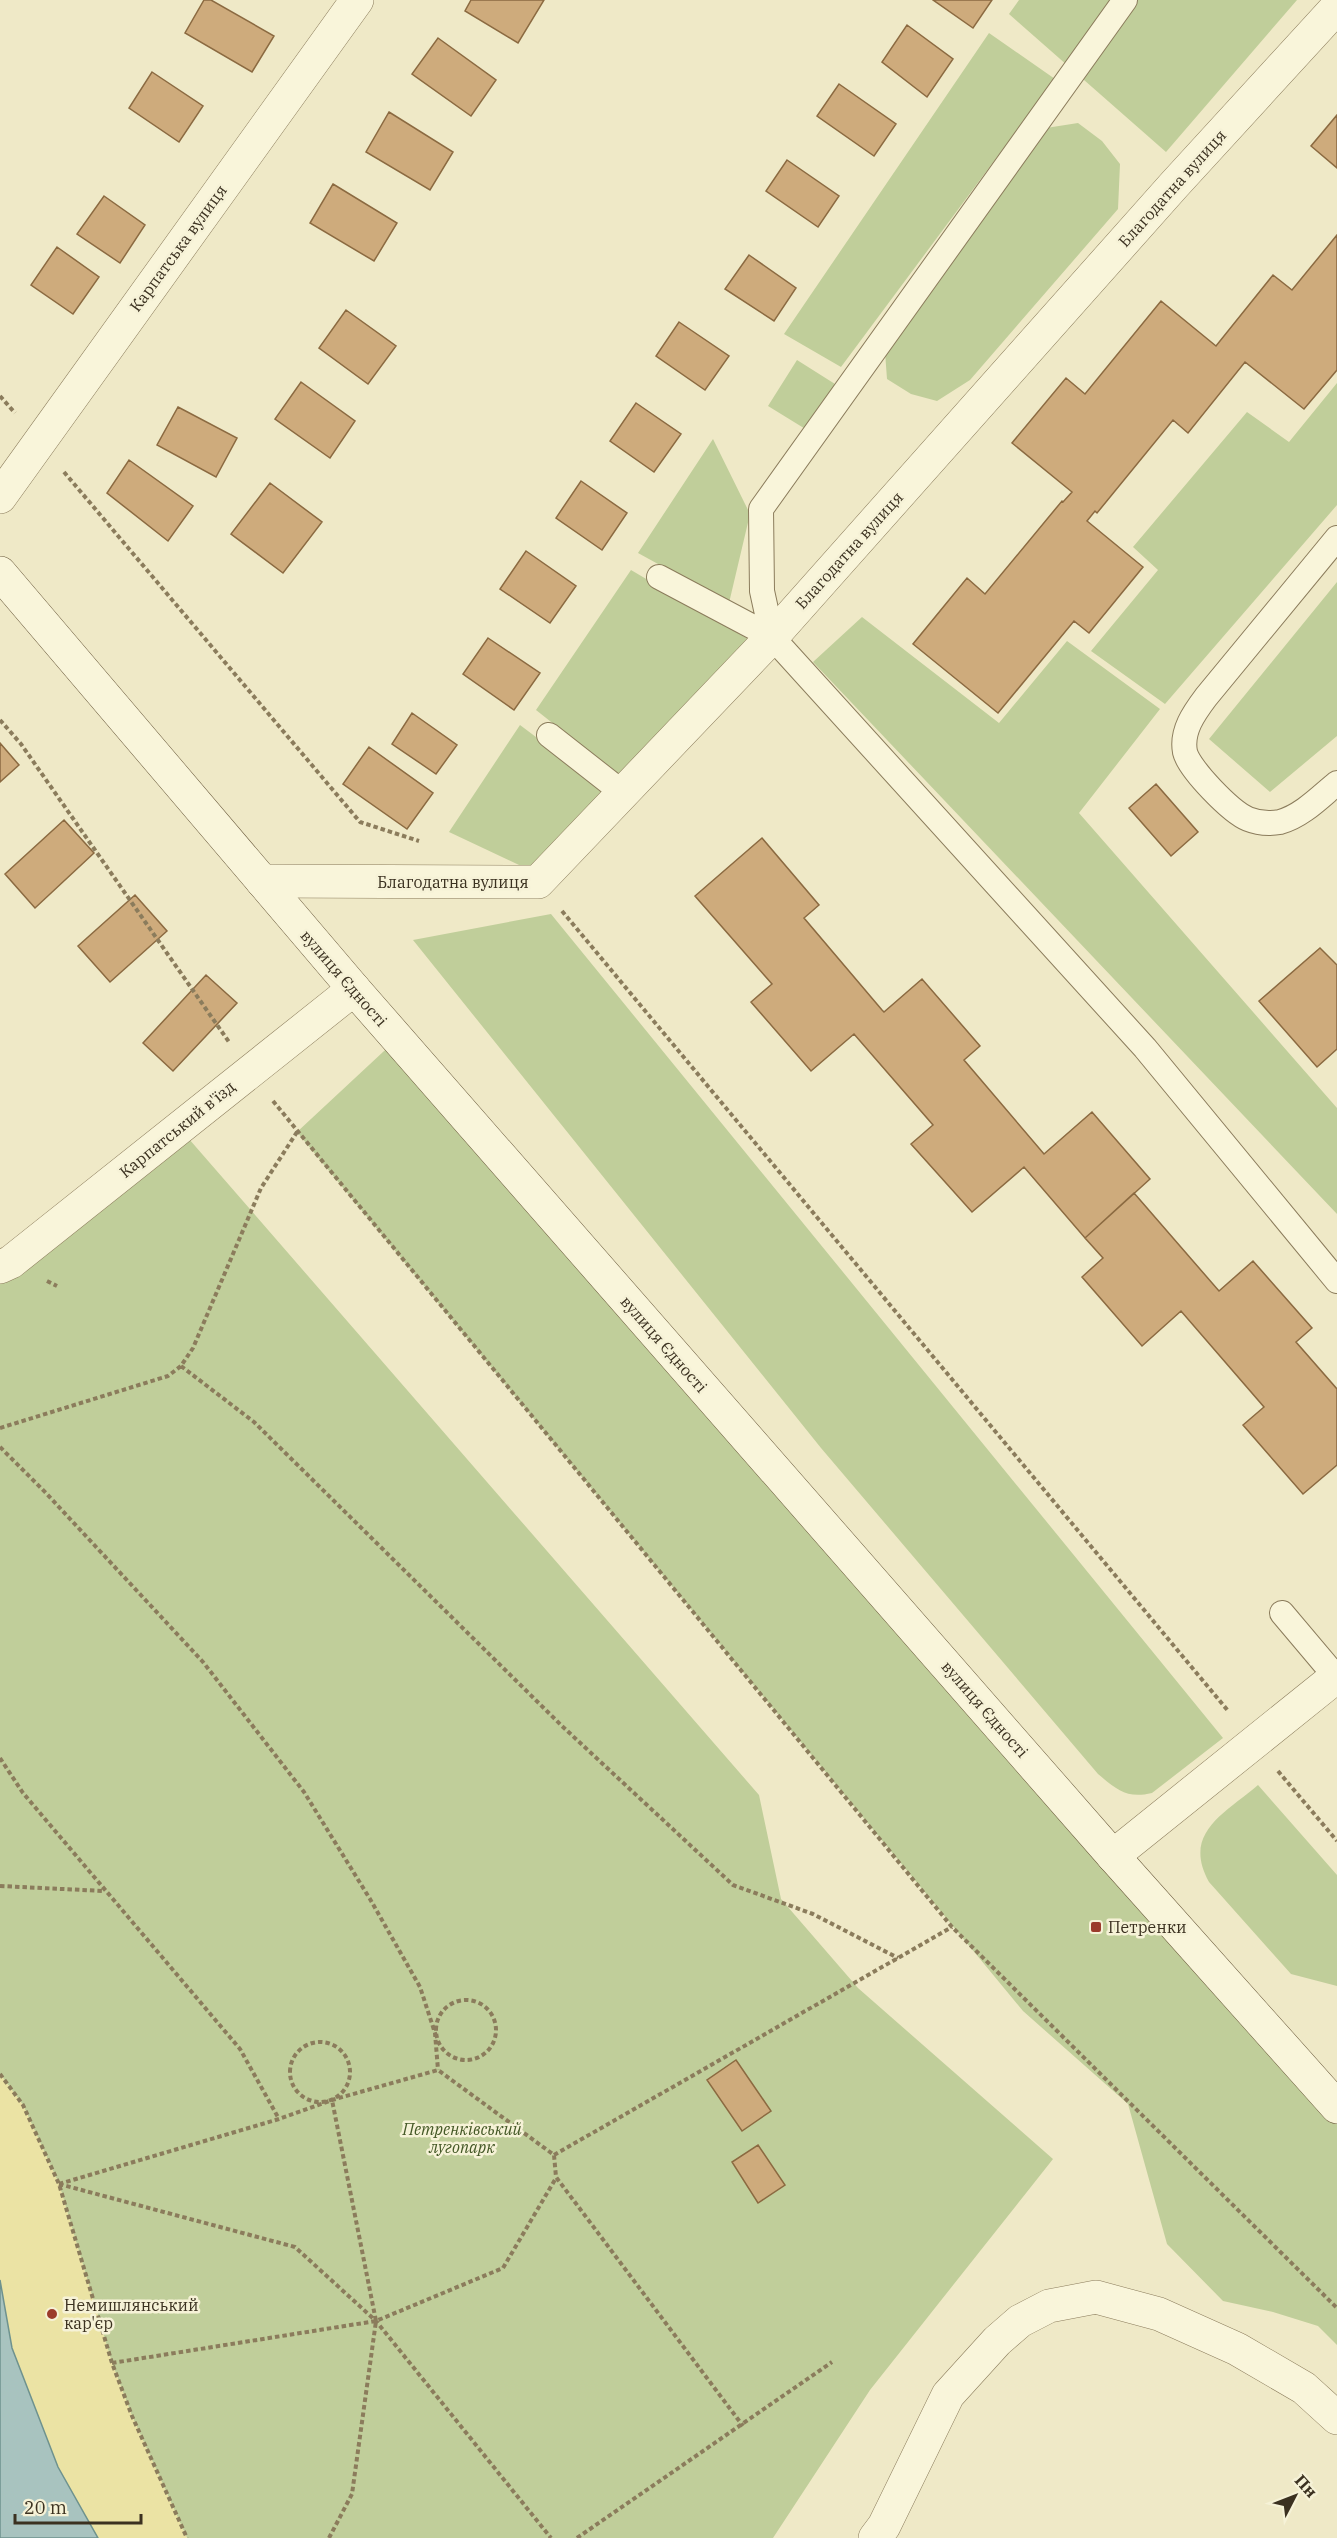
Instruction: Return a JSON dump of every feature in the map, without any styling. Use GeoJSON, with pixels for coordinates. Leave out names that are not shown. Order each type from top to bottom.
{"type":"FeatureCollection","features":[{"type":"Feature","properties":{"kind":"street","name":"Карпатська вулиця"},"geometry":{"type":"LineString","coordinates":[[0,497],[357,0]]}},
{"type":"Feature","properties":{"kind":"street","name":"Благодатна вулиця"},"geometry":{"type":"LineString","coordinates":[[262,881],[538,882],[772,637],[1166,194],[1337,7]]}},
{"type":"Feature","properties":{"kind":"street","name":"вулиця Єдності"},"geometry":{"type":"LineString","coordinates":[[0,573],[354,989],[1113,1856],[1337,2107]]}},
{"type":"Feature","properties":{"kind":"street","name":"Карпатський в'їзд"},"geometry":{"type":"LineString","coordinates":[[0,1267],[10,1262],[354,989]]}},
{"type":"Feature","properties":{"kind":"street"},"geometry":{"type":"LineString","coordinates":[[1113,1856],[1336,1677]]}},
{"type":"Feature","properties":{"kind":"street"},"geometry":{"type":"LineString","coordinates":[[875,2538],[884,2526],[948,2395],[997,2340],[1020,2321],[1049,2306],[1096,2297],[1159,2314],[1237,2349],[1304,2388],[1337,2418]]}},
{"type":"Feature","properties":{"kind":"lane"},"geometry":{"type":"LineString","coordinates":[[772,637],[762,591],[761,509],[1125,0]]}},
{"type":"Feature","properties":{"kind":"lane"},"geometry":{"type":"LineString","coordinates":[[1337,538],[1206,697],[1192,717],[1185,734],[1185,753],[1195,770],[1246,819],[1265,823],[1280,822],[1308,807],[1337,783]]}},
{"type":"Feature","properties":{"kind":"lane"},"geometry":{"type":"LineString","coordinates":[[658,576],[772,637],[1145,1048],[1337,1281]]}},
{"type":"Feature","properties":{"kind":"lane"},"geometry":{"type":"LineString","coordinates":[[549,735],[622,793]]}},
{"type":"Feature","properties":{"kind":"lane"},"geometry":{"type":"LineString","coordinates":[[1282,1613],[1336,1677]]}},
{"type":"Feature","properties":{"kind":"path"},"geometry":{"type":"LineString","coordinates":[[0,396],[360,822],[422,842]]}},
{"type":"Feature","properties":{"kind":"path"},"geometry":{"type":"LineString","coordinates":[[0,720],[21,744],[250,1071],[297,1132],[952,1927],[1337,2308]]}},
{"type":"Feature","properties":{"kind":"path"},"geometry":{"type":"LineString","coordinates":[[538,882],[1337,1841]]}},
{"type":"Feature","properties":{"kind":"path"},"geometry":{"type":"LineString","coordinates":[[0,1428],[168,1376],[181,1366],[193,1348],[261,1188],[297,1132]]}},
{"type":"Feature","properties":{"kind":"path"},"geometry":{"type":"LineString","coordinates":[[181,1366],[254,1422],[562,1726],[733,1885],[813,1914],[898,1958]]}},
{"type":"Feature","properties":{"kind":"path"},"geometry":{"type":"LineString","coordinates":[[0,1447],[55,1502],[203,1662],[304,1792],[370,1899],[420,1987],[435,2033],[439,2045],[445,2053],[465,2060],[484,2054],[495,2037],[494,2018],[480,2003],[461,2000],[444,2008],[438,2016],[435,2033],[438,2070],[554,2155],[556,2177],[742,2426]]}},
{"type":"Feature","properties":{"kind":"path"},"geometry":{"type":"LineString","coordinates":[[0,1758],[23,1793],[240,2049],[279,2119]]}},
{"type":"Feature","properties":{"kind":"path"},"geometry":{"type":"LineString","coordinates":[[0,1886],[105,1891]]}},
{"type":"Feature","properties":{"kind":"path"},"geometry":{"type":"LineString","coordinates":[[554,2155],[952,1927]]}},
{"type":"Feature","properties":{"kind":"path"},"geometry":{"type":"LineString","coordinates":[[59,2184],[279,2119],[332,2100],[343,2092],[348,2084],[350,2064],[338,2047],[319,2040],[309,2043],[294,2056],[289,2075],[292,2084],[306,2099],[325,2102],[332,2100],[438,2070]]}},
{"type":"Feature","properties":{"kind":"path"},"geometry":{"type":"LineString","coordinates":[[0,2074],[22,2104],[59,2184],[112,2363],[132,2416],[187,2538]]}},
{"type":"Feature","properties":{"kind":"path"},"geometry":{"type":"LineString","coordinates":[[329,2538],[352,2494],[376,2321],[332,2100]]}},
{"type":"Feature","properties":{"kind":"path"},"geometry":{"type":"LineString","coordinates":[[112,2363],[376,2321],[503,2268],[556,2177]]}},
{"type":"Feature","properties":{"kind":"path"},"geometry":{"type":"LineString","coordinates":[[59,2184],[295,2247],[376,2321],[551,2538]]}},
{"type":"Feature","properties":{"kind":"path"},"geometry":{"type":"LineString","coordinates":[[577,2538],[832,2362]]}},
{"type":"Feature","properties":{"kind":"green space"},"geometry":{"type":"Polygon","coordinates":[[[1019,0],[1297,0],[1166,152],[1009,14],[1019,0]]]}},
{"type":"Feature","properties":{"kind":"green space"},"geometry":{"type":"Polygon","coordinates":[[[989,33],[1055,79],[841,367],[784,334],[989,33]]]}},
{"type":"Feature","properties":{"kind":"green space"},"geometry":{"type":"Polygon","coordinates":[[[1078,123],[1102,141],[1120,164],[1118,209],[970,380],[937,401],[911,394],[887,379],[885,352],[1046,128],[1078,123]]]}},
{"type":"Feature","properties":{"kind":"green space"},"geometry":{"type":"Polygon","coordinates":[[[797,360],[835,384],[807,430],[768,406],[797,360]]]}},
{"type":"Feature","properties":{"kind":"green space"},"geometry":{"type":"Polygon","coordinates":[[[1337,383],[1337,505],[1165,704],[1091,651],[1158,570],[1133,547],[1247,412],[1289,442],[1337,383]]]}},
{"type":"Feature","properties":{"kind":"green space"},"geometry":{"type":"Polygon","coordinates":[[[713,439],[750,514],[729,603],[638,553],[713,439]]]}},
{"type":"Feature","properties":{"kind":"green space"},"geometry":{"type":"Polygon","coordinates":[[[631,570],[753,642],[623,779],[536,710],[631,570]]]}},
{"type":"Feature","properties":{"kind":"green space"},"geometry":{"type":"Polygon","coordinates":[[[1337,582],[1337,736],[1270,792],[1209,739],[1337,582]]]}},
{"type":"Feature","properties":{"kind":"green space"},"geometry":{"type":"Polygon","coordinates":[[[862,617],[999,723],[1067,641],[1160,709],[1079,813],[1337,1108],[1337,1214],[813,662],[862,617]]]}},
{"type":"Feature","properties":{"kind":"green space"},"geometry":{"type":"Polygon","coordinates":[[[520,725],[609,792],[536,873],[449,832],[520,725]]]}},
{"type":"Feature","properties":{"kind":"green space"},"geometry":{"type":"Polygon","coordinates":[[[551,914],[1223,1738],[1152,1793],[1136,1795],[1123,1792],[1098,1774],[821,1448],[413,940],[551,914]]]}},
{"type":"Feature","properties":{"kind":"green space"},"geometry":{"type":"Polygon","coordinates":[[[398,1038],[1337,2105],[1337,2345],[1318,2326],[1273,2312],[1223,2301],[1167,2244],[1128,2104],[1023,2011],[297,1132],[398,1038]]]}},
{"type":"Feature","properties":{"kind":"green space","name":"Петренківський лугопарк"},"geometry":{"type":"Polygon","coordinates":[[[189,1139],[759,1795],[781,1899],[858,1988],[1053,2159],[870,2390],[773,2538],[187,2538],[132,2416],[112,2363],[59,2184],[23,2105],[0,2074],[0,1280],[189,1139]]]}},
{"type":"Feature","properties":{"kind":"green space"},"geometry":{"type":"Polygon","coordinates":[[[1258,1785],[1337,1875],[1337,1986],[1291,1974],[1209,1882],[1202,1865],[1200,1850],[1211,1826],[1258,1785]]]}},
{"type":"Feature","properties":{"kind":"sand","name":"Немишлянський кар'єр"},"geometry":{"type":"Polygon","coordinates":[[[0,2074],[23,2105],[59,2184],[112,2363],[132,2416],[187,2538],[98,2538],[58,2467],[12,2348],[0,2280],[0,2074]]]}},
{"type":"Feature","properties":{"kind":"water"},"geometry":{"type":"Polygon","coordinates":[[[0,2280],[12,2348],[58,2467],[98,2538],[0,2538],[0,2280]]]}},
{"type":"Feature","properties":{"kind":"building"},"geometry":{"type":"Polygon","coordinates":[[[204,0],[211,0],[274,36],[252,72],[185,33],[204,0]]]}},
{"type":"Feature","properties":{"kind":"building"},"geometry":{"type":"Polygon","coordinates":[[[471,0],[544,0],[518,43],[465,11],[471,0]]]}},
{"type":"Feature","properties":{"kind":"building"},"geometry":{"type":"Polygon","coordinates":[[[933,0],[992,0],[973,28],[933,0]]]}},
{"type":"Feature","properties":{"kind":"building"},"geometry":{"type":"Polygon","coordinates":[[[907,25],[953,59],[927,97],[882,62],[907,25]]]}},
{"type":"Feature","properties":{"kind":"building"},"geometry":{"type":"Polygon","coordinates":[[[438,38],[496,80],[471,116],[412,74],[438,38]]]}},
{"type":"Feature","properties":{"kind":"building"},"geometry":{"type":"Polygon","coordinates":[[[152,72],[203,106],[179,142],[129,108],[152,72]]]}},
{"type":"Feature","properties":{"kind":"building"},"geometry":{"type":"Polygon","coordinates":[[[839,84],[896,124],[874,156],[817,116],[839,84]]]}},
{"type":"Feature","properties":{"kind":"building"},"geometry":{"type":"Polygon","coordinates":[[[389,112],[453,152],[430,190],[366,152],[389,112]]]}},
{"type":"Feature","properties":{"kind":"building"},"geometry":{"type":"Polygon","coordinates":[[[1337,115],[1337,168],[1311,146],[1337,115]]]}},
{"type":"Feature","properties":{"kind":"building"},"geometry":{"type":"Polygon","coordinates":[[[787,160],[839,196],[818,227],[766,191],[787,160]]]}},
{"type":"Feature","properties":{"kind":"building"},"geometry":{"type":"Polygon","coordinates":[[[333,184],[397,223],[374,261],[310,223],[333,184]]]}},
{"type":"Feature","properties":{"kind":"building"},"geometry":{"type":"Polygon","coordinates":[[[104,196],[145,225],[120,263],[77,234],[104,196]]]}},
{"type":"Feature","properties":{"kind":"building"},"geometry":{"type":"Polygon","coordinates":[[[1337,235],[1337,370],[1304,409],[1245,362],[1188,433],[1173,420],[1097,513],[1095,511],[1087,521],[1143,567],[1089,633],[1074,621],[998,713],[913,644],[967,578],[985,594],[1072,492],[1012,443],[1066,378],[1085,394],[1161,301],[1216,346],[1273,275],[1292,290],[1337,235]]]}},
{"type":"Feature","properties":{"kind":"building"},"geometry":{"type":"Polygon","coordinates":[[[57,247],[99,277],[73,314],[31,285],[57,247]]]}},
{"type":"Feature","properties":{"kind":"building"},"geometry":{"type":"Polygon","coordinates":[[[749,255],[796,288],[774,321],[725,289],[749,255]]]}},
{"type":"Feature","properties":{"kind":"building"},"geometry":{"type":"Polygon","coordinates":[[[346,310],[396,346],[368,384],[319,348],[346,310]]]}},
{"type":"Feature","properties":{"kind":"building"},"geometry":{"type":"Polygon","coordinates":[[[679,322],[729,356],[705,390],[656,356],[679,322]]]}},
{"type":"Feature","properties":{"kind":"building"},"geometry":{"type":"Polygon","coordinates":[[[301,382],[355,421],[330,458],[275,419],[301,382]]]}},
{"type":"Feature","properties":{"kind":"building"},"geometry":{"type":"Polygon","coordinates":[[[636,403],[681,434],[654,472],[610,441],[636,403]]]}},
{"type":"Feature","properties":{"kind":"building"},"geometry":{"type":"Polygon","coordinates":[[[178,407],[237,438],[216,477],[157,445],[178,407]]]}},
{"type":"Feature","properties":{"kind":"building"},"geometry":{"type":"Polygon","coordinates":[[[129,460],[193,506],[168,541],[107,493],[129,460]]]}},
{"type":"Feature","properties":{"kind":"building"},"geometry":{"type":"Polygon","coordinates":[[[581,481],[627,513],[602,550],[556,518],[581,481]]]}},
{"type":"Feature","properties":{"kind":"building"},"geometry":{"type":"Polygon","coordinates":[[[270,483],[322,522],[283,573],[231,534],[270,483]]]}},
{"type":"Feature","properties":{"kind":"building"},"geometry":{"type":"Polygon","coordinates":[[[526,551],[576,586],[550,623],[500,589],[526,551]]]}},
{"type":"Feature","properties":{"kind":"building"},"geometry":{"type":"Polygon","coordinates":[[[488,638],[540,673],[514,710],[463,674],[488,638]]]}},
{"type":"Feature","properties":{"kind":"building"},"geometry":{"type":"Polygon","coordinates":[[[412,713],[457,745],[436,774],[392,744],[412,713]]]}},
{"type":"Feature","properties":{"kind":"building"},"geometry":{"type":"Polygon","coordinates":[[[0,743],[19,765],[0,782],[0,743]]]}},
{"type":"Feature","properties":{"kind":"building"},"geometry":{"type":"Polygon","coordinates":[[[369,747],[433,793],[407,829],[343,784],[369,747]]]}},
{"type":"Feature","properties":{"kind":"building"},"geometry":{"type":"Polygon","coordinates":[[[1156,784],[1198,832],[1171,856],[1129,808],[1156,784]]]}},
{"type":"Feature","properties":{"kind":"building"},"geometry":{"type":"Polygon","coordinates":[[[64,820],[94,853],[35,908],[5,874],[64,820]]]}},
{"type":"Feature","properties":{"kind":"building"},"geometry":{"type":"Polygon","coordinates":[[[762,838],[819,905],[804,918],[884,1012],[922,979],[980,1046],[964,1060],[1044,1154],[1092,1112],[1150,1179],[1085,1238],[1024,1167],[972,1212],[911,1144],[933,1125],[854,1034],[811,1071],[751,1002],[772,984],[695,896],[762,838]]]}},
{"type":"Feature","properties":{"kind":"building"},"geometry":{"type":"Polygon","coordinates":[[[135,895],[167,931],[110,982],[78,946],[135,895]]]}},
{"type":"Feature","properties":{"kind":"building"},"geometry":{"type":"Polygon","coordinates":[[[1320,948],[1337,965],[1337,1049],[1317,1067],[1259,1001],[1320,948]]]}},
{"type":"Feature","properties":{"kind":"building"},"geometry":{"type":"Polygon","coordinates":[[[206,975],[237,1003],[173,1071],[143,1043],[206,975]]]}},
{"type":"Feature","properties":{"kind":"building"},"geometry":{"type":"Polygon","coordinates":[[[1134,1193],[1219,1291],[1253,1261],[1312,1328],[1296,1342],[1337,1389],[1337,1465],[1303,1494],[1243,1425],[1264,1407],[1181,1311],[1142,1346],[1082,1277],[1103,1258],[1085,1238],[1134,1193]]]}},
{"type":"Feature","properties":{"kind":"building"},"geometry":{"type":"Polygon","coordinates":[[[736,2060],[771,2111],[742,2131],[707,2080],[736,2060]]]}},
{"type":"Feature","properties":{"kind":"building"},"geometry":{"type":"Polygon","coordinates":[[[758,2145],[785,2185],[758,2203],[732,2162],[758,2145]]]}},
{"type":"Feature","properties":{"kind":"place","name":"Петренки"},"geometry":{"type":"Point","coordinates":[1096,1927]}},
{"type":"Feature","properties":{"kind":"place","name":"Немишлянський кар'єр"},"geometry":{"type":"Point","coordinates":[52,2314]}}]}
